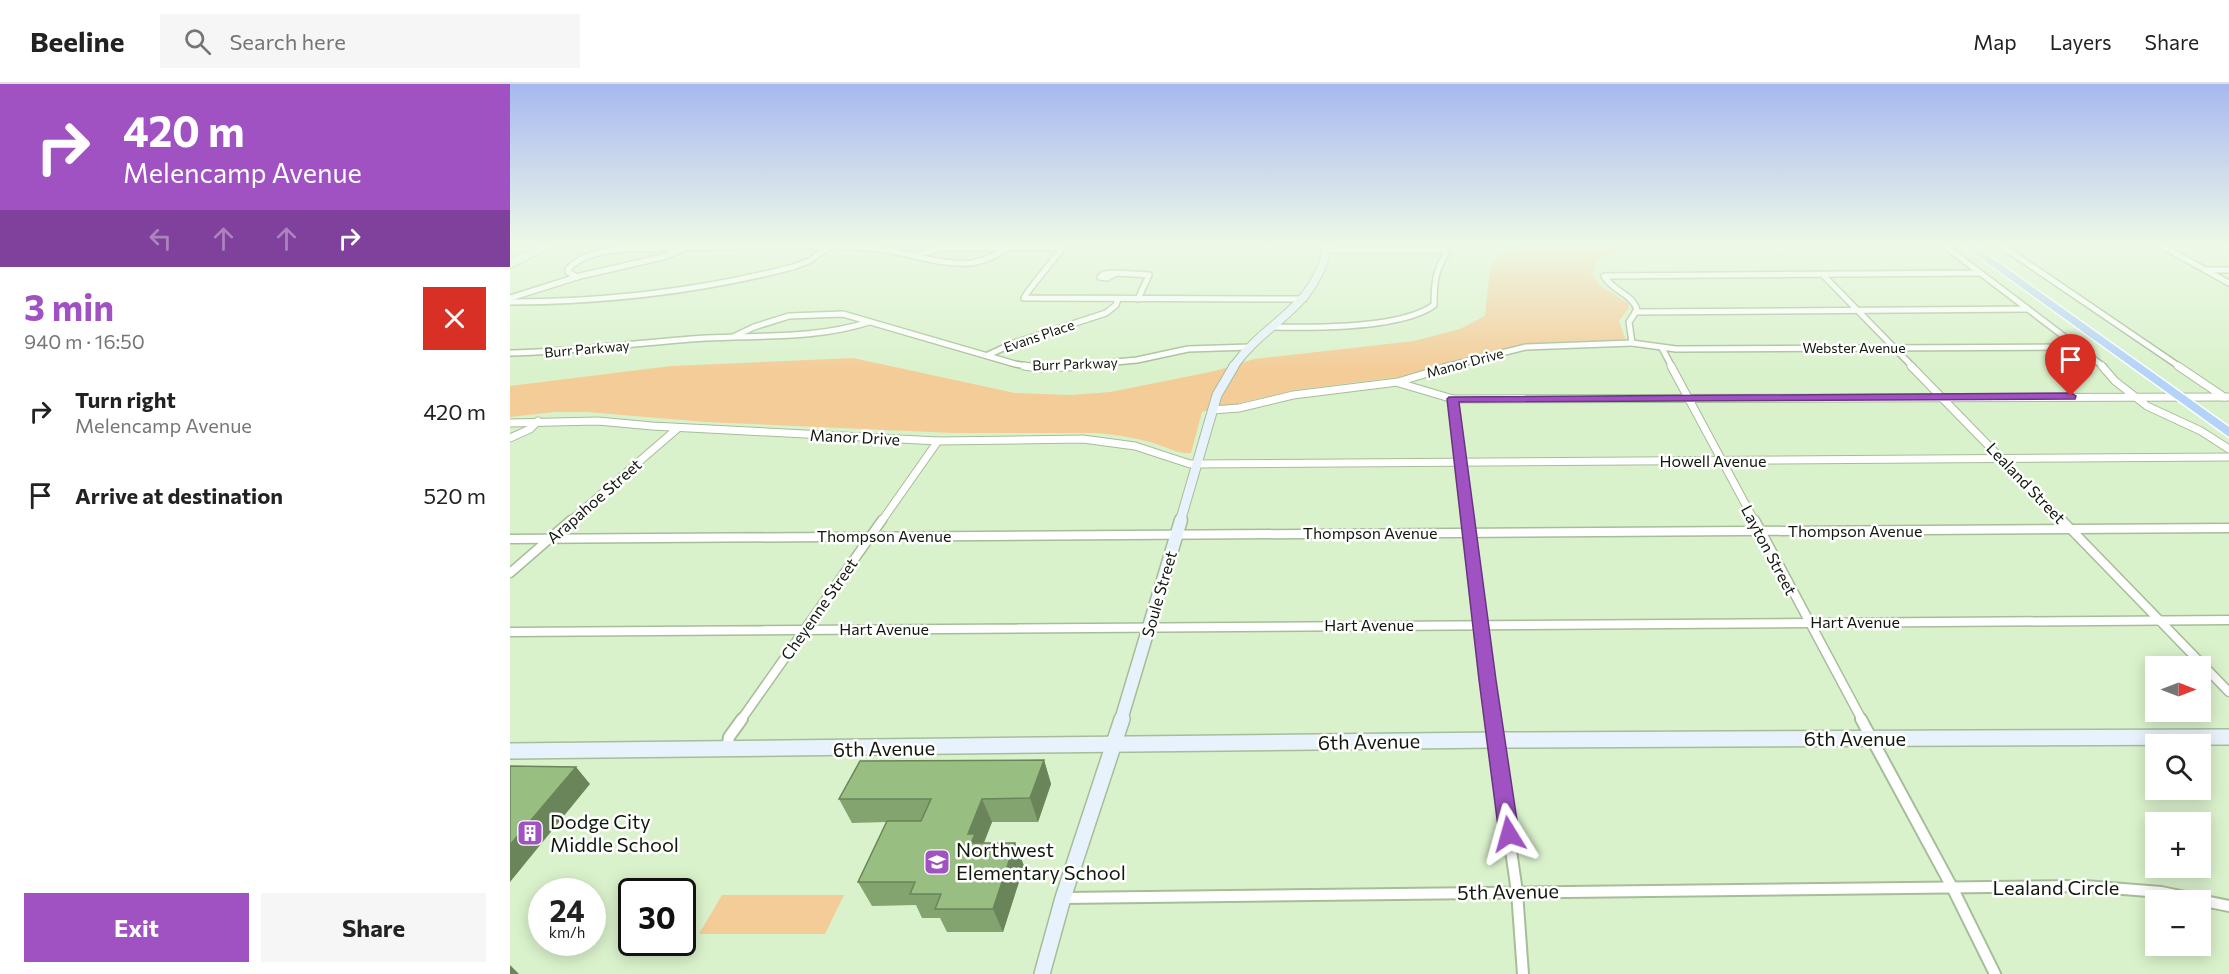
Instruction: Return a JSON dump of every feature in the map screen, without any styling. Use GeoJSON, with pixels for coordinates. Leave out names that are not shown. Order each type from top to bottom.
{"type":"FeatureCollection","features":[{"type":"Feature","properties":{"kind":"highway"},"geometry":{"type":"LineString","coordinates":[[2027,288],[2229,433]]}},
{"type":"Feature","properties":{"kind":"street"},"geometry":{"type":"LineString","coordinates":[[510,300],[546,288]]}},
{"type":"Feature","properties":{"kind":"street"},"geometry":{"type":"LineString","coordinates":[[510,300],[593,301],[700,288]]}},
{"type":"Feature","properties":{"kind":"street"},"geometry":{"type":"LineString","coordinates":[[1030,288],[1024,298],[1304,299]]}},
{"type":"Feature","properties":{"kind":"street"},"geometry":{"type":"LineString","coordinates":[[1138,299],[1143,288]]}},
{"type":"Feature","properties":{"kind":"street","name":"Soule Street"},"geometry":{"type":"LineString","coordinates":[[1042,974],[1063,898],[1150,626],[1212,410],[1227,377],[1250,347],[1314,288]]}},
{"type":"Feature","properties":{"kind":"street"},"geometry":{"type":"LineString","coordinates":[[1271,327],[1304,329],[1426,313],[1434,305],[1434,288]]}},
{"type":"Feature","properties":{"kind":"street"},"geometry":{"type":"LineString","coordinates":[[1610,288],[1632,299],[1637,305],[1627,329],[1632,343]]}},
{"type":"Feature","properties":{"kind":"street","name":"Lealand Street"},"geometry":{"type":"LineString","coordinates":[[1836,288],[2229,692]]}},
{"type":"Feature","properties":{"kind":"street"},"geometry":{"type":"LineString","coordinates":[[1999,288],[2108,370],[2115,381],[2147,406],[2201,430],[2229,449]]}},
{"type":"Feature","properties":{"kind":"street"},"geometry":{"type":"LineString","coordinates":[[2063,288],[2227,398]]}},
{"type":"Feature","properties":{"kind":"street","name":"Evans Place"},"geometry":{"type":"LineString","coordinates":[[988,355],[1014,343],[1106,313],[1116,305],[1118,299]]}},
{"type":"Feature","properties":{"kind":"street"},"geometry":{"type":"LineString","coordinates":[[1635,312],[2028,309]]}},
{"type":"Feature","properties":{"kind":"street","name":"Burr Parkway"},"geometry":{"type":"LineString","coordinates":[[735,336],[769,321],[806,314],[843,314],[1015,364],[1038,368],[1118,363],[1188,349],[1250,347]]}},
{"type":"Feature","properties":{"kind":"street","name":"Burr Parkway"},"geometry":{"type":"LineString","coordinates":[[510,353],[551,352],[735,336],[844,330],[869,322]]}},
{"type":"Feature","properties":{"kind":"street","name":"Webster Avenue"},"geometry":{"type":"LineString","coordinates":[[1632,343],[1662,348],[2078,347]]}},
{"type":"Feature","properties":{"kind":"street","name":"Manor Drive"},"geometry":{"type":"LineString","coordinates":[[1212,410],[1239,408],[1293,395],[1398,382],[1438,369],[1526,347],[1632,343]]}},
{"type":"Feature","properties":{"kind":"street","name":"Layton Street"},"geometry":{"type":"LineString","coordinates":[[1662,348],[1953,889],[1995,974]]}},
{"type":"Feature","properties":{"kind":"street"},"geometry":{"type":"LineString","coordinates":[[1398,382],[1453,399],[1943,396],[2227,398]]}},
{"type":"Feature","properties":{"kind":"street"},"geometry":{"type":"LineString","coordinates":[[1453,399],[1480,624],[1517,892],[1523,974]]}},
{"type":"Feature","properties":{"kind":"street"},"geometry":{"type":"LineString","coordinates":[[510,438],[530,429],[538,421]]}},
{"type":"Feature","properties":{"kind":"street","name":"Manor Drive"},"geometry":{"type":"LineString","coordinates":[[510,423],[598,421],[678,428],[938,441],[1073,439],[1109,441],[1142,449],[1178,462],[1197,464]]}},
{"type":"Feature","properties":{"kind":"street","name":"Arapahoe Street"},"geometry":{"type":"LineString","coordinates":[[510,573],[678,428]]}},
{"type":"Feature","properties":{"kind":"street","name":"Cheyenne Street"},"geometry":{"type":"LineString","coordinates":[[727,750],[729,737],[938,441]]}},
{"type":"Feature","properties":{"kind":"street","name":"Howell Avenue"},"geometry":{"type":"LineString","coordinates":[[1197,464],[2229,457]]}},
{"type":"Feature","properties":{"kind":"street","name":"Thompson Avenue"},"geometry":{"type":"LineString","coordinates":[[510,539],[2229,528]]}},
{"type":"Feature","properties":{"kind":"street","name":"Hart Avenue"},"geometry":{"type":"LineString","coordinates":[[510,632],[2229,620]]}},
{"type":"Feature","properties":{"kind":"street","name":"6th Avenue"},"geometry":{"type":"LineString","coordinates":[[510,751],[1496,740],[2229,737]]}},
{"type":"Feature","properties":{"kind":"street","name":"Lealand Circle"},"geometry":{"type":"LineString","coordinates":[[1953,889],[2125,888],[2162,892],[2229,906]]}},
{"type":"Feature","properties":{"kind":"street","name":"5th Avenue"},"geometry":{"type":"LineString","coordinates":[[1063,898],[1953,889]]}},
{"type":"Feature","properties":{"kind":"shaded area"},"geometry":{"type":"Polygon","coordinates":[[[1488,288],[1603,288],[1628,303],[1629,308],[1619,321],[1626,340],[1537,343],[1510,347],[1407,376],[1295,390],[1202,412],[1191,453],[1178,452],[1136,439],[1096,433],[953,433],[705,422],[587,412],[555,412],[510,417],[510,386],[671,366],[853,358],[1015,393],[1071,395],[1110,392],[1215,371],[1254,359],[1414,341],[1460,329],[1485,316],[1488,288]]]}},
{"type":"Feature","properties":{"kind":"shaded area"},"geometry":{"type":"Polygon","coordinates":[[[722,895],[844,895],[825,934],[699,934],[722,895]]]}},
{"type":"Feature","properties":{"kind":"building"},"geometry":{"type":"Polygon","coordinates":[[[1044,760],[1030,798],[982,799],[968,834],[975,834],[971,843],[1015,843],[993,909],[935,909],[941,894],[910,894],[915,882],[858,882],[887,821],[921,821],[931,799],[839,799],[860,761],[1044,760]]]}},
{"type":"Feature","properties":{"kind":"building"},"geometry":{"type":"Polygon","coordinates":[[[510,766],[576,767],[510,845],[510,766]]]}},
{"type":"Feature","properties":{"kind":"place","name":"Dodge City Middle School"},"geometry":{"type":"Point","coordinates":[530,833]}},
{"type":"Feature","properties":{"kind":"place","name":"Northwest Elementary School"},"geometry":{"type":"Point","coordinates":[937,862]}},
{"type":"Feature","properties":{"kind":"route"},"geometry":{"type":"LineString","coordinates":[[1509,834],[1487,680],[1453,399],[2071,396]]}}]}
